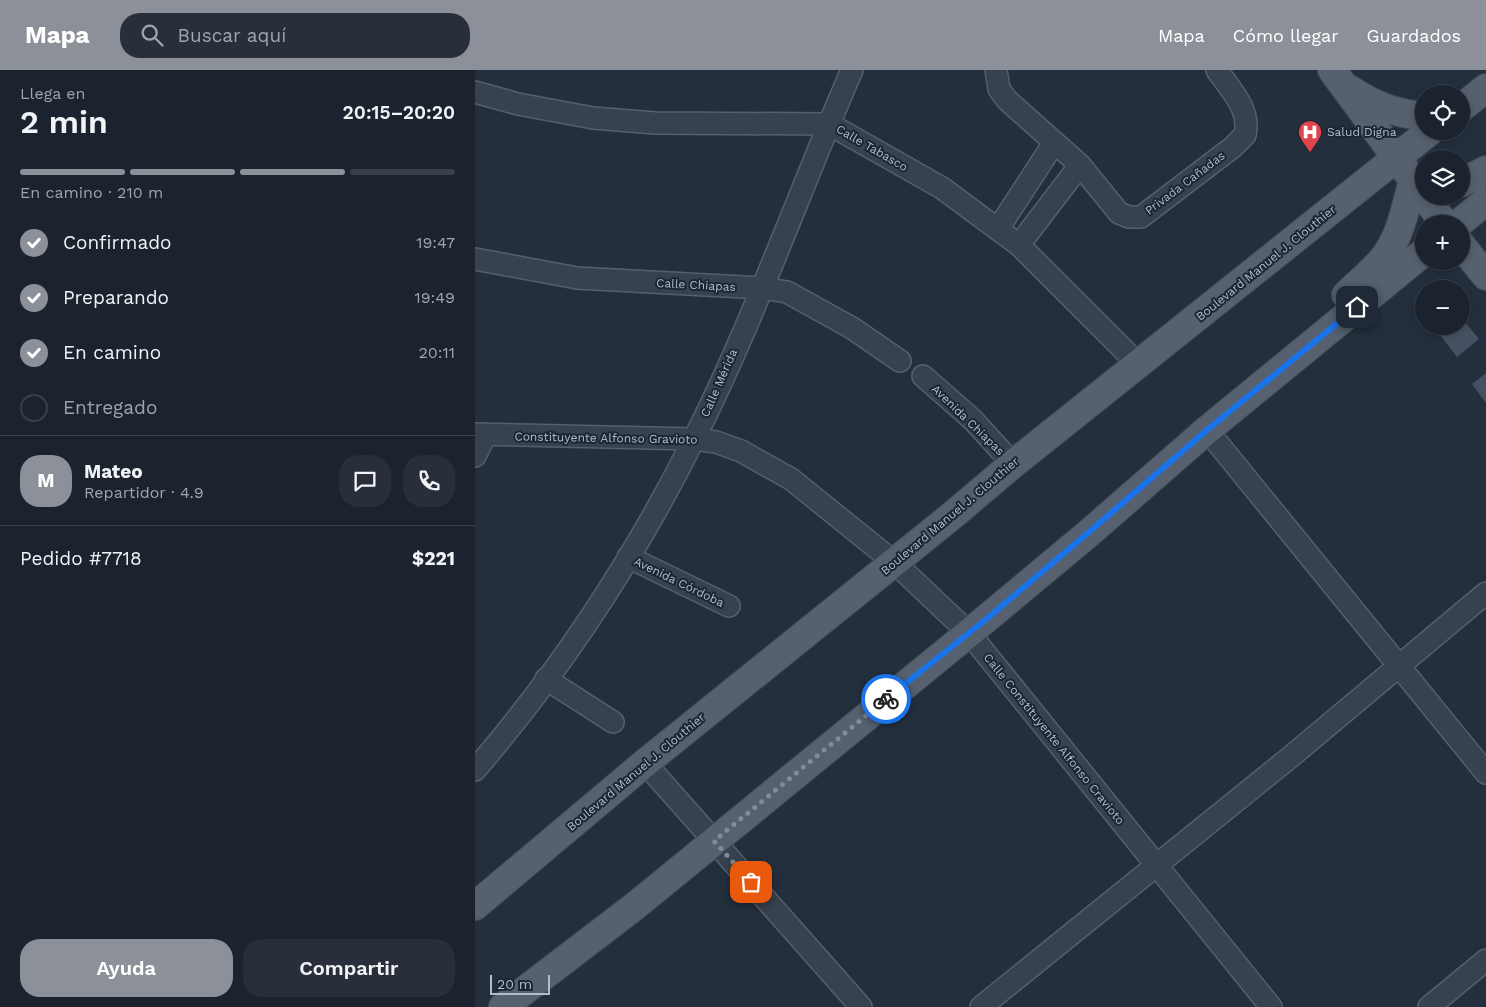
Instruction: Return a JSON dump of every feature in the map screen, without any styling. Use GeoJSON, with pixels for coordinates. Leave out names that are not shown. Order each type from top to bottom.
{"type":"FeatureCollection","features":[{"type":"Feature","properties":{"kind":"main road"},"geometry":{"type":"LineString","coordinates":[[1337,77],[1375,106],[1390,111],[1415,115]]}},
{"type":"Feature","properties":{"kind":"main road"},"geometry":{"type":"LineString","coordinates":[[1337,77],[1415,181]]}},
{"type":"Feature","properties":{"kind":"main road","name":"Boulevard Manuel J. Clouthier"},"geometry":{"type":"LineString","coordinates":[[475,906],[645,763],[895,562],[1013,464],[1418,140]]}},
{"type":"Feature","properties":{"kind":"main road"},"geometry":{"type":"LineString","coordinates":[[1470,178],[1486,170]]}},
{"type":"Feature","properties":{"kind":"main road"},"geometry":{"type":"LineString","coordinates":[[1251,393],[1289,349],[1383,260],[1415,201]]}},
{"type":"Feature","properties":{"kind":"main road"},"geometry":{"type":"LineString","coordinates":[[1469,215],[1486,201]]}},
{"type":"Feature","properties":{"kind":"main road"},"geometry":{"type":"LineString","coordinates":[[1470,256],[1486,276]]}},
{"type":"Feature","properties":{"kind":"main road"},"geometry":{"type":"LineString","coordinates":[[503,1007],[635,906],[969,633],[1251,393],[1415,259]]}},
{"type":"Feature","properties":{"kind":"street","name":"Calle Mérida"},"geometry":{"type":"LineString","coordinates":[[475,770],[546,679],[628,557],[694,439],[762,288],[853,70]]}},
{"type":"Feature","properties":{"kind":"street","name":"Privada Cañadas"},"geometry":{"type":"LineString","coordinates":[[996,70],[999,89],[1007,100],[1080,165],[1119,213],[1129,217],[1141,217],[1240,141],[1245,135],[1246,118],[1241,105],[1217,70]]}},
{"type":"Feature","properties":{"kind":"street","name":"Calle Tabasco"},"geometry":{"type":"LineString","coordinates":[[475,92],[518,104],[593,118],[655,123],[829,124],[942,188],[1019,245],[1139,365]]}},
{"type":"Feature","properties":{"kind":"street"},"geometry":{"type":"LineString","coordinates":[[998,229],[1054,143]]}},
{"type":"Feature","properties":{"kind":"street"},"geometry":{"type":"LineString","coordinates":[[1019,245],[1080,165]]}},
{"type":"Feature","properties":{"kind":"street","name":"Calle Chiapas"},"geometry":{"type":"LineString","coordinates":[[475,259],[577,278],[762,288],[787,292],[852,328],[900,361]]}},
{"type":"Feature","properties":{"kind":"street","name":"Avenida Chiapas"},"geometry":{"type":"LineString","coordinates":[[923,376],[973,420],[1013,464]]}},
{"type":"Feature","properties":{"kind":"street"},"geometry":{"type":"LineString","coordinates":[[1207,430],[1486,773]]}},
{"type":"Feature","properties":{"kind":"street"},"geometry":{"type":"LineString","coordinates":[[475,456],[480,435]]}},
{"type":"Feature","properties":{"kind":"street","name":"Constituyente Alfonso Gravioto"},"geometry":{"type":"LineString","coordinates":[[480,435],[694,439],[716,442],[758,459],[791,479],[811,496]]}},
{"type":"Feature","properties":{"kind":"street","name":"Calle Constituyente Alfonso Cravioto"},"geometry":{"type":"LineString","coordinates":[[811,496],[842,518],[895,562],[969,633],[1271,1007]]}},
{"type":"Feature","properties":{"kind":"street","name":"Avenida Córdoba"},"geometry":{"type":"LineString","coordinates":[[628,557],[729,606]]}},
{"type":"Feature","properties":{"kind":"street"},"geometry":{"type":"LineString","coordinates":[[981,1007],[1400,667],[1486,594]]}},
{"type":"Feature","properties":{"kind":"street"},"geometry":{"type":"LineString","coordinates":[[546,679],[613,722]]}},
{"type":"Feature","properties":{"kind":"street"},"geometry":{"type":"LineString","coordinates":[[645,763],[861,1007]]}},
{"type":"Feature","properties":{"kind":"street"},"geometry":{"type":"LineString","coordinates":[[1429,1007],[1486,960]]}},
{"type":"Feature","properties":{"kind":"building"},"geometry":{"type":"Polygon","coordinates":[[[1470,328],[1479,339],[1457,357],[1440,335],[1470,335],[1470,328]]]}},
{"type":"Feature","properties":{"kind":"building"},"geometry":{"type":"Polygon","coordinates":[[[1486,373],[1486,403],[1472,384],[1486,373]]]}},
{"type":"Feature","properties":{"kind":"way so far"},"geometry":{"type":"LineString","coordinates":[[751,882],[714,841],[886,699]]}},
{"type":"Feature","properties":{"kind":"place","name":"Salud Digna"},"geometry":{"type":"Point","coordinates":[1310,153]}},
{"type":"Feature","properties":{"kind":"route"},"geometry":{"type":"LineString","coordinates":[[886,699],[984,621],[1207,430],[1357,307]]}}]}
